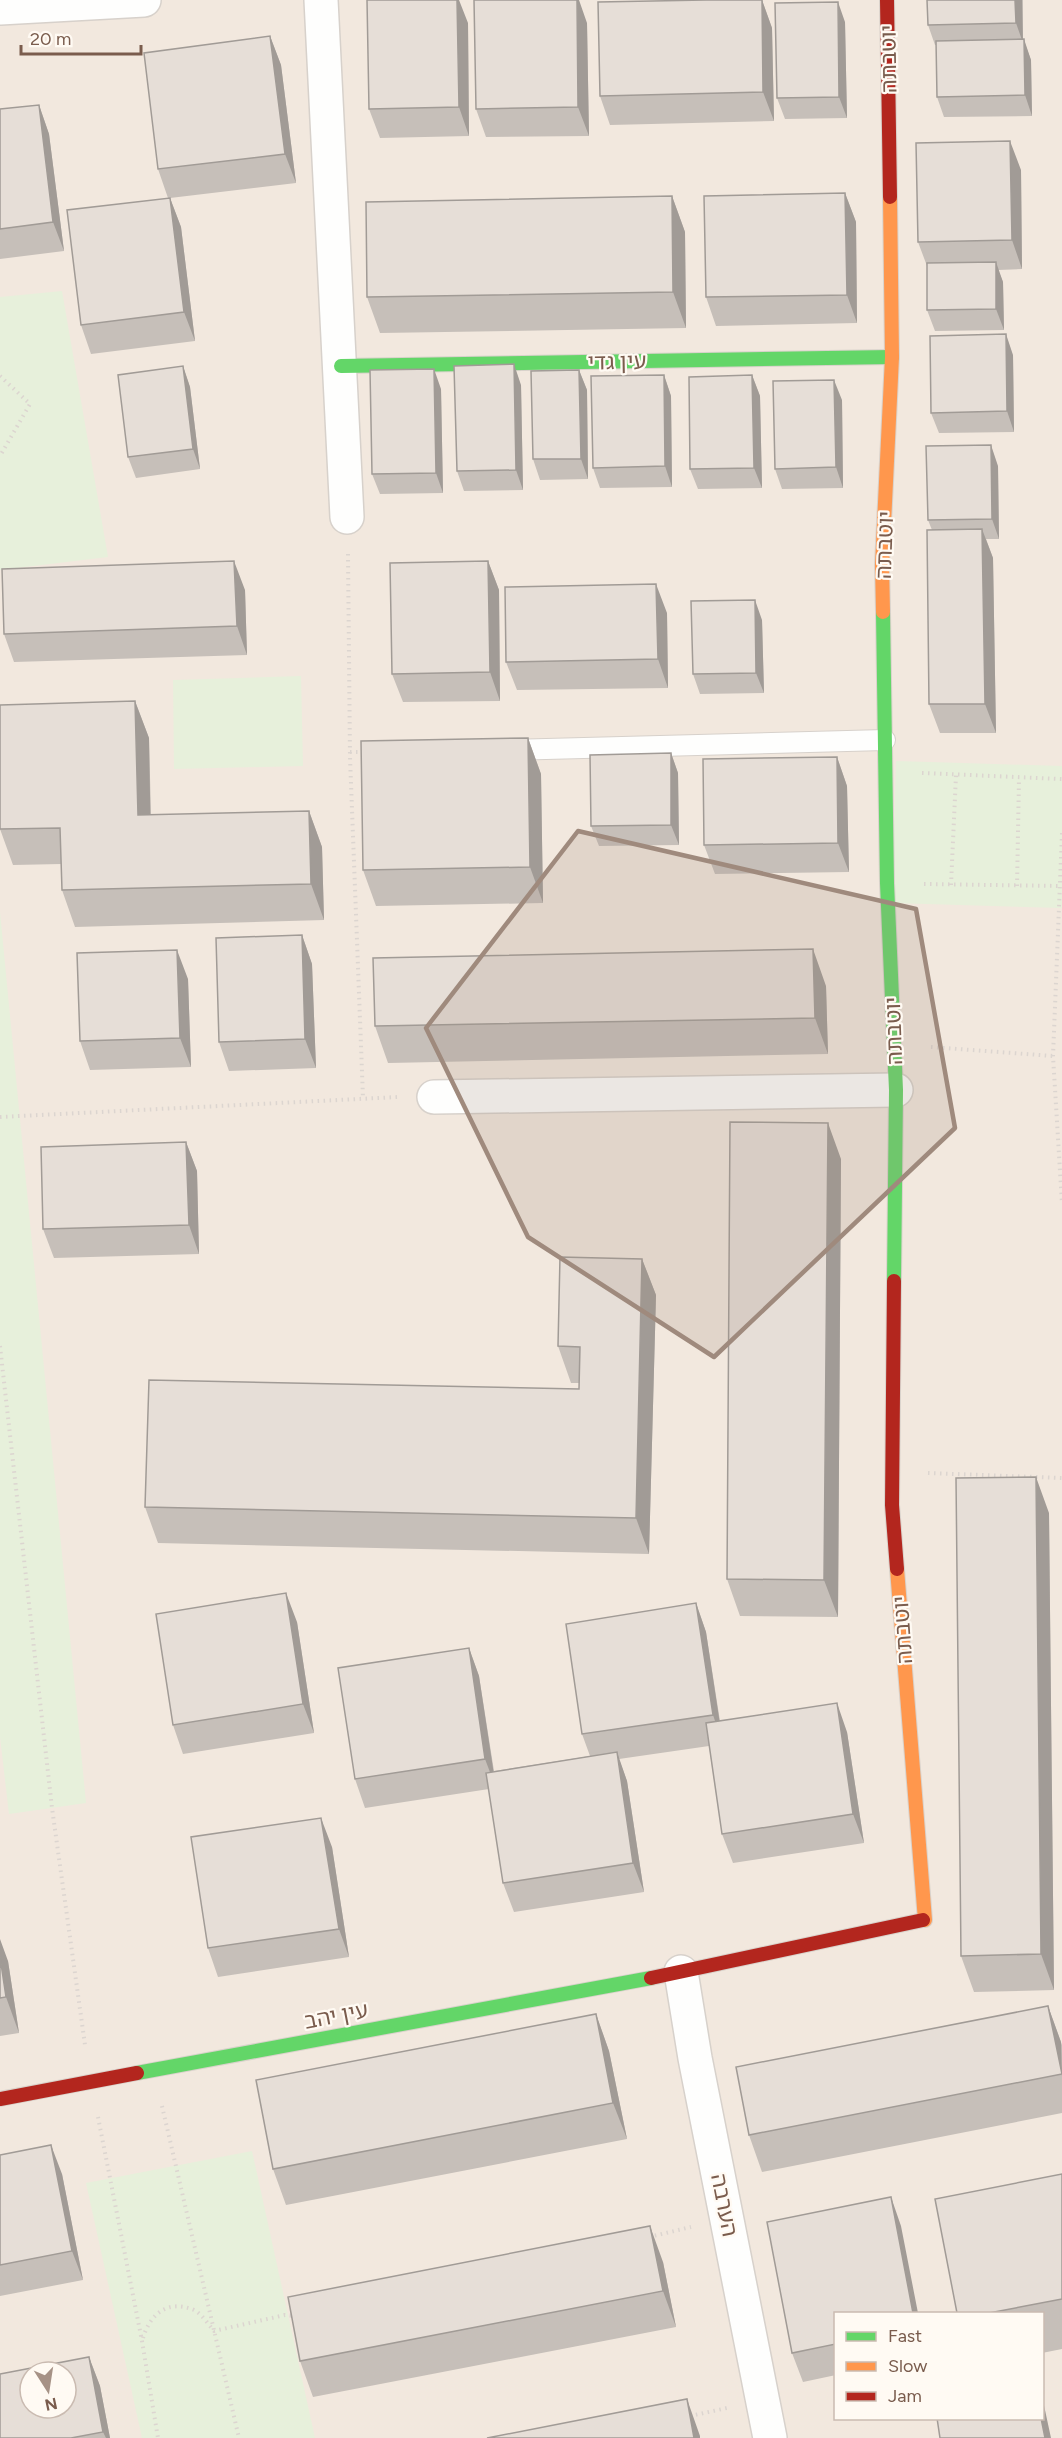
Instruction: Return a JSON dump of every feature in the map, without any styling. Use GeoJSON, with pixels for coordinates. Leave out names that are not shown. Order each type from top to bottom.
{"type":"FeatureCollection","features":[{"type":"Feature","properties":{"kind":"street"},"geometry":{"type":"LineString","coordinates":[[0,8],[144,0]]}},
{"type":"Feature","properties":{"kind":"street"},"geometry":{"type":"LineString","coordinates":[[321,0],[347,517]]}},
{"type":"Feature","properties":{"kind":"street","name":"יוטבתה"},"geometry":{"type":"LineString","coordinates":[[681,1972],[925,1920],[892,1505],[896,1090],[887,883],[882,565],[892,357],[887,0]]}},
{"type":"Feature","properties":{"kind":"street","name":"עין גדי"},"geometry":{"type":"LineString","coordinates":[[341,366],[892,357]]}},
{"type":"Feature","properties":{"kind":"street","name":"יוטבתה"},"geometry":{"type":"LineString","coordinates":[[435,1097],[896,1090]]}},
{"type":"Feature","properties":{"kind":"street","name":"עין יהב"},"geometry":{"type":"LineString","coordinates":[[0,2099],[90,2082],[130,2065],[154,2070],[681,1972]]}},
{"type":"Feature","properties":{"kind":"street","name":"הערבה"},"geometry":{"type":"LineString","coordinates":[[681,1972],[770,2438]]}},
{"type":"Feature","properties":{"kind":"lane"},"geometry":{"type":"LineString","coordinates":[[483,751],[885,740]]}},
{"type":"Feature","properties":{"kind":"path"},"geometry":{"type":"LineString","coordinates":[[0,376],[30,404],[0,456]]}},
{"type":"Feature","properties":{"kind":"path"},"geometry":{"type":"LineString","coordinates":[[347,517],[350,752],[363,1098]]}},
{"type":"Feature","properties":{"kind":"path"},"geometry":{"type":"LineString","coordinates":[[350,752],[372,752]]}},
{"type":"Feature","properties":{"kind":"path"},"geometry":{"type":"LineString","coordinates":[[885,771],[1062,779]]}},
{"type":"Feature","properties":{"kind":"path"},"geometry":{"type":"LineString","coordinates":[[951,885],[956,775]]}},
{"type":"Feature","properties":{"kind":"path"},"geometry":{"type":"LineString","coordinates":[[1017,886],[1019,778]]}},
{"type":"Feature","properties":{"kind":"path"},"geometry":{"type":"LineString","coordinates":[[1062,833],[1053,1056],[1062,1204]]}},
{"type":"Feature","properties":{"kind":"path"},"geometry":{"type":"LineString","coordinates":[[887,883],[1060,886]]}},
{"type":"Feature","properties":{"kind":"path"},"geometry":{"type":"LineString","coordinates":[[894,1044],[1053,1056]]}},
{"type":"Feature","properties":{"kind":"path"},"geometry":{"type":"LineString","coordinates":[[0,1117],[363,1098],[435,1097]]}},
{"type":"Feature","properties":{"kind":"path"},"geometry":{"type":"LineString","coordinates":[[0,1346],[52,1808],[90,2082],[142,2341],[158,2438]]}},
{"type":"Feature","properties":{"kind":"path"},"geometry":{"type":"LineString","coordinates":[[892,1472],[1062,1478]]}},
{"type":"Feature","properties":{"kind":"path"},"geometry":{"type":"LineString","coordinates":[[154,2070],[239,2438]]}},
{"type":"Feature","properties":{"kind":"path"},"geometry":{"type":"LineString","coordinates":[[648,2237],[727,2219]]}},
{"type":"Feature","properties":{"kind":"path"},"geometry":{"type":"LineString","coordinates":[[142,2341],[147,2322],[161,2310],[178,2307],[194,2311],[214,2331]]}},
{"type":"Feature","properties":{"kind":"path"},"geometry":{"type":"LineString","coordinates":[[214,2331],[285,2315],[296,2316]]}},
{"type":"Feature","properties":{"kind":"path"},"geometry":{"type":"LineString","coordinates":[[683,2417],[763,2401]]}},
{"type":"Feature","properties":{"kind":"highlighted area"},"geometry":{"type":"Polygon","coordinates":[[[578,831],[916,909],[955,1128],[714,1357],[528,1237],[426,1028],[578,831]]]}},
{"type":"Feature","properties":{"kind":"shaded area"},"geometry":{"type":"Polygon","coordinates":[[[0,0],[1062,0],[1062,2438],[0,2438],[0,0]]]}},
{"type":"Feature","properties":{"kind":"green space"},"geometry":{"type":"Polygon","coordinates":[[[62,291],[108,557],[0,570],[0,297],[62,291]]]}},
{"type":"Feature","properties":{"kind":"green space"},"geometry":{"type":"Polygon","coordinates":[[[301,676],[303,766],[174,769],[173,680],[301,676]]]}},
{"type":"Feature","properties":{"kind":"green space"},"geometry":{"type":"Polygon","coordinates":[[[896,761],[1062,766],[1062,908],[892,903],[896,761]]]}},
{"type":"Feature","properties":{"kind":"green space"},"geometry":{"type":"Polygon","coordinates":[[[0,912],[86,1803],[9,1814],[0,1737],[0,912]]]}},
{"type":"Feature","properties":{"kind":"green space"},"geometry":{"type":"Polygon","coordinates":[[[252,2151],[315,2438],[142,2438],[86,2183],[252,2151]]]}},
{"type":"Feature","properties":{"kind":"building"},"geometry":{"type":"Polygon","coordinates":[[[367,0],[457,0],[459,107],[369,109],[367,0]]]}},
{"type":"Feature","properties":{"kind":"building"},"geometry":{"type":"Polygon","coordinates":[[[474,0],[577,0],[578,107],[476,109],[474,0]]]}},
{"type":"Feature","properties":{"kind":"building"},"geometry":{"type":"Polygon","coordinates":[[[762,0],[763,92],[600,96],[598,2],[762,0]]]}},
{"type":"Feature","properties":{"kind":"building"},"geometry":{"type":"Polygon","coordinates":[[[927,0],[1015,0],[1016,23],[928,25],[927,0]]]}},
{"type":"Feature","properties":{"kind":"building"},"geometry":{"type":"Polygon","coordinates":[[[838,2],[839,97],[777,98],[775,3],[838,2]]]}},
{"type":"Feature","properties":{"kind":"building"},"geometry":{"type":"Polygon","coordinates":[[[270,36],[285,154],[158,169],[144,53],[270,36]]]}},
{"type":"Feature","properties":{"kind":"building"},"geometry":{"type":"Polygon","coordinates":[[[1024,39],[1025,95],[937,97],[936,41],[1024,39]]]}},
{"type":"Feature","properties":{"kind":"building"},"geometry":{"type":"Polygon","coordinates":[[[39,105],[53,222],[0,229],[0,109],[39,105]]]}},
{"type":"Feature","properties":{"kind":"building"},"geometry":{"type":"Polygon","coordinates":[[[1010,141],[1012,240],[918,242],[916,143],[1010,141]]]}},
{"type":"Feature","properties":{"kind":"building"},"geometry":{"type":"Polygon","coordinates":[[[845,193],[847,295],[706,297],[704,196],[845,193]]]}},
{"type":"Feature","properties":{"kind":"building"},"geometry":{"type":"Polygon","coordinates":[[[672,196],[673,292],[367,297],[366,202],[672,196]]]}},
{"type":"Feature","properties":{"kind":"building"},"geometry":{"type":"Polygon","coordinates":[[[170,198],[184,312],[81,325],[67,210],[170,198]]]}},
{"type":"Feature","properties":{"kind":"building"},"geometry":{"type":"Polygon","coordinates":[[[996,262],[996,309],[927,310],[927,263],[996,262]]]}},
{"type":"Feature","properties":{"kind":"building"},"geometry":{"type":"Polygon","coordinates":[[[1006,334],[1007,411],[931,413],[930,336],[1006,334]]]}},
{"type":"Feature","properties":{"kind":"building"},"geometry":{"type":"Polygon","coordinates":[[[514,364],[516,470],[457,471],[454,366],[514,364]]]}},
{"type":"Feature","properties":{"kind":"building"},"geometry":{"type":"Polygon","coordinates":[[[183,366],[193,449],[128,457],[118,375],[183,366]]]}},
{"type":"Feature","properties":{"kind":"building"},"geometry":{"type":"Polygon","coordinates":[[[434,369],[436,473],[372,474],[370,370],[434,369]]]}},
{"type":"Feature","properties":{"kind":"building"},"geometry":{"type":"Polygon","coordinates":[[[579,370],[581,459],[533,459],[531,371],[579,370]]]}},
{"type":"Feature","properties":{"kind":"building"},"geometry":{"type":"Polygon","coordinates":[[[664,375],[665,466],[593,468],[591,376],[664,375]]]}},
{"type":"Feature","properties":{"kind":"building"},"geometry":{"type":"Polygon","coordinates":[[[752,375],[754,468],[690,469],[689,377],[752,375]]]}},
{"type":"Feature","properties":{"kind":"building"},"geometry":{"type":"Polygon","coordinates":[[[834,380],[836,467],[775,469],[773,381],[834,380]]]}},
{"type":"Feature","properties":{"kind":"building"},"geometry":{"type":"Polygon","coordinates":[[[991,445],[992,519],[928,520],[926,446],[991,445]]]}},
{"type":"Feature","properties":{"kind":"building"},"geometry":{"type":"Polygon","coordinates":[[[982,529],[985,704],[929,704],[927,530],[982,529]]]}},
{"type":"Feature","properties":{"kind":"building"},"geometry":{"type":"Polygon","coordinates":[[[234,561],[237,626],[4,634],[2,569],[234,561]]]}},
{"type":"Feature","properties":{"kind":"building"},"geometry":{"type":"Polygon","coordinates":[[[488,561],[490,672],[392,674],[390,563],[488,561]]]}},
{"type":"Feature","properties":{"kind":"building"},"geometry":{"type":"Polygon","coordinates":[[[656,584],[658,659],[506,662],[505,587],[656,584]]]}},
{"type":"Feature","properties":{"kind":"building"},"geometry":{"type":"Polygon","coordinates":[[[755,600],[756,673],[693,674],[691,601],[755,600]]]}},
{"type":"Feature","properties":{"kind":"building"},"geometry":{"type":"Polygon","coordinates":[[[135,701],[138,815],[309,811],[311,884],[62,890],[60,828],[0,829],[0,705],[135,701]]]}},
{"type":"Feature","properties":{"kind":"building"},"geometry":{"type":"Polygon","coordinates":[[[528,738],[530,867],[363,870],[361,741],[528,738]]]}},
{"type":"Feature","properties":{"kind":"building"},"geometry":{"type":"Polygon","coordinates":[[[671,753],[671,825],[591,826],[590,755],[671,753]]]}},
{"type":"Feature","properties":{"kind":"building"},"geometry":{"type":"Polygon","coordinates":[[[837,757],[838,843],[704,845],[703,759],[837,757]]]}},
{"type":"Feature","properties":{"kind":"building"},"geometry":{"type":"Polygon","coordinates":[[[302,935],[305,1039],[219,1042],[216,938],[302,935]]]}},
{"type":"Feature","properties":{"kind":"building"},"geometry":{"type":"Polygon","coordinates":[[[813,949],[815,1018],[375,1026],[373,958],[813,949]]]}},
{"type":"Feature","properties":{"kind":"building"},"geometry":{"type":"Polygon","coordinates":[[[177,950],[180,1038],[80,1041],[77,953],[177,950]]]}},
{"type":"Feature","properties":{"kind":"building"},"geometry":{"type":"Polygon","coordinates":[[[730,1122],[828,1123],[824,1580],[727,1579],[730,1122]]]}},
{"type":"Feature","properties":{"kind":"building"},"geometry":{"type":"Polygon","coordinates":[[[186,1142],[189,1225],[43,1229],[41,1147],[186,1142]]]}},
{"type":"Feature","properties":{"kind":"building"},"geometry":{"type":"Polygon","coordinates":[[[560,1257],[642,1259],[636,1518],[145,1507],[149,1380],[579,1389],[580,1347],[558,1346],[560,1257]]]}},
{"type":"Feature","properties":{"kind":"building"},"geometry":{"type":"Polygon","coordinates":[[[1036,1477],[1041,1954],[961,1956],[956,1478],[1036,1477]]]}},
{"type":"Feature","properties":{"kind":"building"},"geometry":{"type":"Polygon","coordinates":[[[286,1593],[303,1704],[173,1725],[156,1614],[286,1593]]]}},
{"type":"Feature","properties":{"kind":"building"},"geometry":{"type":"Polygon","coordinates":[[[696,1603],[713,1715],[582,1734],[566,1624],[696,1603]]]}},
{"type":"Feature","properties":{"kind":"building"},"geometry":{"type":"Polygon","coordinates":[[[469,1648],[485,1759],[355,1779],[338,1668],[469,1648]]]}},
{"type":"Feature","properties":{"kind":"building"},"geometry":{"type":"Polygon","coordinates":[[[837,1703],[853,1814],[722,1834],[706,1723],[837,1703]]]}},
{"type":"Feature","properties":{"kind":"building"},"geometry":{"type":"Polygon","coordinates":[[[617,1752],[633,1863],[503,1883],[486,1773],[617,1752]]]}},
{"type":"Feature","properties":{"kind":"building"},"geometry":{"type":"Polygon","coordinates":[[[321,1818],[339,1929],[208,1948],[191,1837],[321,1818]]]}},
{"type":"Feature","properties":{"kind":"building"},"geometry":{"type":"Polygon","coordinates":[[[0,1957],[6,1997],[0,1998],[0,1957]]]}},
{"type":"Feature","properties":{"kind":"building"},"geometry":{"type":"Polygon","coordinates":[[[1048,2006],[1062,2074],[749,2135],[736,2067],[1048,2006]]]}},
{"type":"Feature","properties":{"kind":"building"},"geometry":{"type":"Polygon","coordinates":[[[596,2014],[613,2103],[273,2169],[256,2080],[596,2014]]]}},
{"type":"Feature","properties":{"kind":"building"},"geometry":{"type":"Polygon","coordinates":[[[51,2145],[72,2251],[0,2265],[0,2155],[51,2145]]]}},
{"type":"Feature","properties":{"kind":"building"},"geometry":{"type":"Polygon","coordinates":[[[1062,2174],[1062,2299],[994,2312],[957,2312],[935,2199],[1062,2174]]]}},
{"type":"Feature","properties":{"kind":"building"},"geometry":{"type":"Polygon","coordinates":[[[891,2197],[913,2312],[834,2312],[834,2344],[792,2353],[767,2222],[891,2197]]]}},
{"type":"Feature","properties":{"kind":"building"},"geometry":{"type":"Polygon","coordinates":[[[650,2226],[663,2291],[300,2361],[288,2297],[650,2226]]]}},
{"type":"Feature","properties":{"kind":"building"},"geometry":{"type":"Polygon","coordinates":[[[89,2357],[103,2432],[71,2438],[0,2438],[0,2374],[18,2371],[18,2420],[78,2420],[78,2360],[73,2360],[89,2357]]]}},
{"type":"Feature","properties":{"kind":"building"},"geometry":{"type":"Polygon","coordinates":[[[687,2399],[694,2438],[487,2438],[687,2399]]]}},
{"type":"Feature","properties":{"kind":"building"},"geometry":{"type":"Polygon","coordinates":[[[937,2420],[1041,2420],[1045,2438],[940,2438],[937,2420]]]}},
{"type":"Feature","properties":{"kind":"traffic: fast"},"geometry":{"type":"LineString","coordinates":[[341,366],[892,357]]}},
{"type":"Feature","properties":{"kind":"traffic: fast"},"geometry":{"type":"LineString","coordinates":[[883,612],[887,883],[896,1090],[894,1281]]}},
{"type":"Feature","properties":{"kind":"traffic: fast"},"geometry":{"type":"LineString","coordinates":[[137,2073],[651,1978]]}},
{"type":"Feature","properties":{"kind":"traffic: slow"},"geometry":{"type":"LineString","coordinates":[[883,612],[882,565],[892,357],[890,197]]}},
{"type":"Feature","properties":{"kind":"traffic: slow"},"geometry":{"type":"LineString","coordinates":[[897,1569],[925,1920],[923,1920]]}},
{"type":"Feature","properties":{"kind":"traffic: jam"},"geometry":{"type":"LineString","coordinates":[[887,0],[890,197]]}},
{"type":"Feature","properties":{"kind":"traffic: jam"},"geometry":{"type":"LineString","coordinates":[[894,1281],[892,1505],[897,1569]]}},
{"type":"Feature","properties":{"kind":"traffic: jam"},"geometry":{"type":"LineString","coordinates":[[651,1978],[923,1920]]}},
{"type":"Feature","properties":{"kind":"traffic: jam"},"geometry":{"type":"LineString","coordinates":[[0,2099],[137,2073]]}}]}
